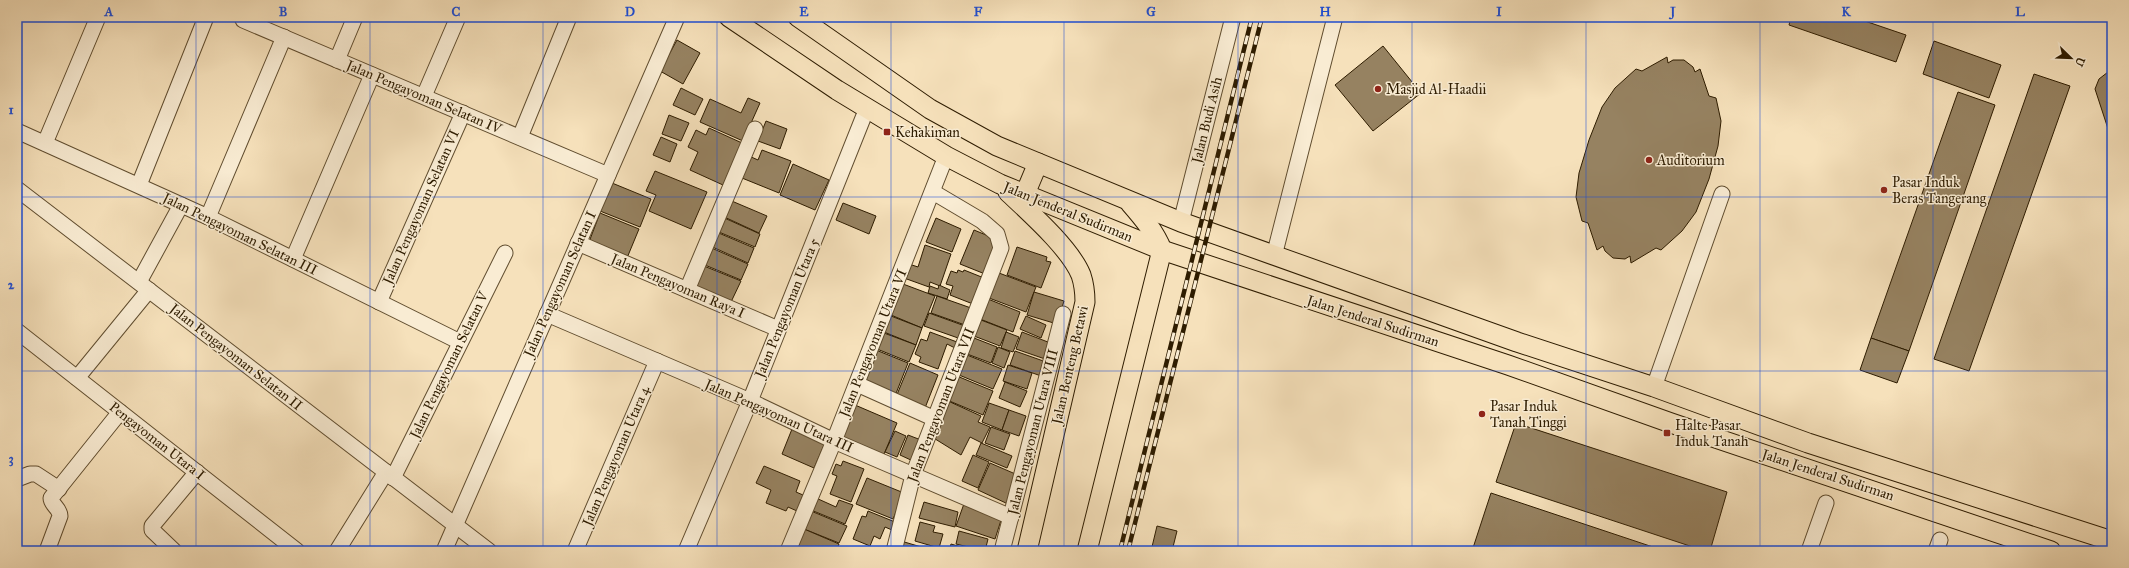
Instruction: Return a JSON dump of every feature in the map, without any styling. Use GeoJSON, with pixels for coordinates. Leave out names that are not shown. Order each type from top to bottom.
{"type":"FeatureCollection","features":[{"type":"Feature","properties":{"kind":"main road","name":"Jalan Jenderal Sudirman"},"geometry":{"type":"LineString","coordinates":[[729,17],[867,108],[946,156],[1000,184],[1162,250],[1508,365],[1671,423],[2052,551]]}},
{"type":"Feature","properties":{"kind":"main road","name":"Jalan Jenderal Sudirman"},"geometry":{"type":"LineString","coordinates":[[798,17],[930,109],[997,146],[1181,222],[1524,344],[1654,387],[1808,443],[2112,542]]}},
{"type":"Feature","properties":{"kind":"main road"},"geometry":{"type":"LineString","coordinates":[[1025,194],[1038,163]]}},
{"type":"Feature","properties":{"kind":"main road","name":"Jalan Benteng Betawi"},"geometry":{"type":"LineString","coordinates":[[1000,184],[1072,258],[1080,274],[1084,287],[1085,302],[1027,551]]}},
{"type":"Feature","properties":{"kind":"main road"},"geometry":{"type":"LineString","coordinates":[[1087,551],[1162,250],[1157,237],[1146,220],[1128,200]]}},
{"type":"Feature","properties":{"kind":"street"},"geometry":{"type":"LineString","coordinates":[[45,144],[98,17]]}},
{"type":"Feature","properties":{"kind":"street"},"geometry":{"type":"LineString","coordinates":[[139,185],[206,17]]}},
{"type":"Feature","properties":{"kind":"street"},"geometry":{"type":"LineString","coordinates":[[337,60],[354,17]]}},
{"type":"Feature","properties":{"kind":"street"},"geometry":{"type":"LineString","coordinates":[[424,96],[458,17]]}},
{"type":"Feature","properties":{"kind":"street"},"geometry":{"type":"LineString","coordinates":[[520,137],[569,17]]}},
{"type":"Feature","properties":{"kind":"street","name":"Jalan Pengayoman Selatan I"},"geometry":{"type":"LineString","coordinates":[[444,551],[677,17]]}},
{"type":"Feature","properties":{"kind":"street","name":"Jalan Budi Asih"},"geometry":{"type":"LineString","coordinates":[[1181,222],[1233,17]]}},
{"type":"Feature","properties":{"kind":"street"},"geometry":{"type":"LineString","coordinates":[[1274,256],[1335,17]]}},
{"type":"Feature","properties":{"kind":"street","name":"Jalan Pengayoman Selatan IV"},"geometry":{"type":"LineString","coordinates":[[243,18],[337,60],[608,175]]}},
{"type":"Feature","properties":{"kind":"street"},"geometry":{"type":"LineString","coordinates":[[208,217],[284,37]]}},
{"type":"Feature","properties":{"kind":"street"},"geometry":{"type":"LineString","coordinates":[[293,259],[372,75]]}},
{"type":"Feature","properties":{"kind":"street","name":"Jalan Pengayoman Utara 5"},"geometry":{"type":"LineString","coordinates":[[686,551],[750,401],[867,108]]}},
{"type":"Feature","properties":{"kind":"street","name":"Jalan Pengayoman Selatan VI"},"geometry":{"type":"LineString","coordinates":[[379,302],[463,113]]}},
{"type":"Feature","properties":{"kind":"street"},"geometry":{"type":"LineString","coordinates":[[687,290],[755,129]]}},
{"type":"Feature","properties":{"kind":"street","name":"Jalan Pengayoman Selatan III"},"geometry":{"type":"LineString","coordinates":[[17,131],[208,217],[460,342]]}},
{"type":"Feature","properties":{"kind":"street","name":"Jalan Pengayoman Utara VI"},"geometry":{"type":"LineString","coordinates":[[788,551],[834,442],[946,156]]}},
{"type":"Feature","properties":{"kind":"street","name":"Jalan Pengayoman Selatan II"},"geometry":{"type":"LineString","coordinates":[[17,189],[489,551]]}},
{"type":"Feature","properties":{"kind":"street","name":"Jalan Pengayoman Utara VII"},"geometry":{"type":"LineString","coordinates":[[894,551],[913,475],[997,262],[1001,248],[997,234],[982,221],[933,192]]}},
{"type":"Feature","properties":{"kind":"street"},"geometry":{"type":"LineString","coordinates":[[1654,387],[1722,194]]}},
{"type":"Feature","properties":{"kind":"street"},"geometry":{"type":"LineString","coordinates":[[78,378],[144,286],[181,205]]}},
{"type":"Feature","properties":{"kind":"street","name":"Jalan Pengayoman Raya I"},"geometry":{"type":"LineString","coordinates":[[578,243],[778,329]]}},
{"type":"Feature","properties":{"kind":"street","name":"Jalan Pengayoman Selatan V"},"geometry":{"type":"LineString","coordinates":[[337,551],[390,475],[505,253]]}},
{"type":"Feature","properties":{"kind":"street","name":"Jalan Pengayoman Utara III"},"geometry":{"type":"LineString","coordinates":[[547,314],[750,401],[834,442],[1011,517]]}},
{"type":"Feature","properties":{"kind":"street","name":"Jalan Pengayoman Utara VIII"},"geometry":{"type":"LineString","coordinates":[[1002,551],[1063,314]]}},
{"type":"Feature","properties":{"kind":"street","name":"Pengayoman Utara I"},"geometry":{"type":"LineString","coordinates":[[17,331],[297,551]]}},
{"type":"Feature","properties":{"kind":"street","name":"Jalan Pengayoman Utara 4"},"geometry":{"type":"LineString","coordinates":[[575,551],[657,361]]}},
{"type":"Feature","properties":{"kind":"street"},"geometry":{"type":"LineString","coordinates":[[857,384],[935,419]]}},
{"type":"Feature","properties":{"kind":"street"},"geometry":{"type":"LineString","coordinates":[[47,551],[60,516],[59,510],[51,500],[120,412]]}},
{"type":"Feature","properties":{"kind":"street"},"geometry":{"type":"LineString","coordinates":[[174,551],[152,530],[152,526],[197,472]]}},
{"type":"Feature","properties":{"kind":"street"},"geometry":{"type":"LineString","coordinates":[[17,478],[30,474],[36,474],[59,489]]}},
{"type":"Feature","properties":{"kind":"street"},"geometry":{"type":"LineString","coordinates":[[1809,551],[1826,503]]}},
{"type":"Feature","properties":{"kind":"building"},"geometry":{"type":"Polygon","coordinates":[[[1791,17],[1853,17],[1906,35],[1896,62],[1789,25],[1791,17]]]}},
{"type":"Feature","properties":{"kind":"building"},"geometry":{"type":"Polygon","coordinates":[[[677,40],[700,53],[683,84],[660,71],[677,40]]]}},
{"type":"Feature","properties":{"kind":"building"},"geometry":{"type":"Polygon","coordinates":[[[1934,41],[2001,65],[1989,98],[1923,74],[1934,41]]]}},
{"type":"Feature","properties":{"kind":"building","name":"Masjid Al-Haadii"},"geometry":{"type":"Polygon","coordinates":[[[1383,46],[1421,93],[1373,131],[1335,85],[1383,46]]]}},
{"type":"Feature","properties":{"kind":"building","name":"Auditorium"},"geometry":{"type":"Polygon","coordinates":[[[1667,57],[1668,63],[1673,60],[1684,60],[1693,67],[1695,72],[1700,69],[1709,96],[1716,98],[1721,121],[1718,146],[1709,179],[1696,212],[1682,231],[1661,250],[1656,248],[1631,263],[1630,256],[1625,259],[1613,258],[1605,251],[1603,246],[1597,250],[1588,223],[1582,221],[1576,197],[1579,173],[1589,140],[1602,107],[1615,88],[1636,69],[1642,71],[1667,57]]]}},
{"type":"Feature","properties":{"kind":"building"},"geometry":{"type":"Polygon","coordinates":[[[2108,72],[2112,72],[2112,141],[2095,89],[2099,79],[2108,72]]]}},
{"type":"Feature","properties":{"kind":"building"},"geometry":{"type":"Polygon","coordinates":[[[2034,74],[2070,86],[1969,371],[1934,359],[2034,74]]]}},
{"type":"Feature","properties":{"kind":"building"},"geometry":{"type":"Polygon","coordinates":[[[681,88],[703,99],[695,115],[673,105],[681,88]]]}},
{"type":"Feature","properties":{"kind":"building"},"geometry":{"type":"Polygon","coordinates":[[[1958,92],[1995,105],[1909,351],[1871,338],[1958,92]]]}},
{"type":"Feature","properties":{"kind":"building"},"geometry":{"type":"Polygon","coordinates":[[[748,98],[760,103],[743,141],[700,122],[710,99],[741,113],[748,98]]]}},
{"type":"Feature","properties":{"kind":"building"},"geometry":{"type":"Polygon","coordinates":[[[669,115],[689,123],[681,141],[662,134],[669,115]]]}},
{"type":"Feature","properties":{"kind":"building"},"geometry":{"type":"Polygon","coordinates":[[[766,121],[787,129],[780,149],[758,141],[766,121]]]}},
{"type":"Feature","properties":{"kind":"building"},"geometry":{"type":"Polygon","coordinates":[[[709,128],[742,143],[723,185],[690,170],[698,152],[688,147],[696,130],[706,135],[709,128]]]}},
{"type":"Feature","properties":{"kind":"building"},"geometry":{"type":"Polygon","coordinates":[[[661,137],[677,144],[670,162],[653,155],[661,137]]]}},
{"type":"Feature","properties":{"kind":"building"},"geometry":{"type":"Polygon","coordinates":[[[762,150],[791,161],[779,193],[737,176],[749,156],[758,160],[762,150]]]}},
{"type":"Feature","properties":{"kind":"building"},"geometry":{"type":"Polygon","coordinates":[[[793,164],[829,180],[815,210],[780,195],[793,164]]]}},
{"type":"Feature","properties":{"kind":"building"},"geometry":{"type":"Polygon","coordinates":[[[655,171],[707,192],[691,229],[649,211],[656,195],[646,191],[655,171]]]}},
{"type":"Feature","properties":{"kind":"building"},"geometry":{"type":"Polygon","coordinates":[[[612,183],[651,199],[640,227],[600,211],[612,183]]]}},
{"type":"Feature","properties":{"kind":"building"},"geometry":{"type":"Polygon","coordinates":[[[727,199],[767,216],[759,233],[720,215],[727,199]]]}},
{"type":"Feature","properties":{"kind":"building"},"geometry":{"type":"Polygon","coordinates":[[[843,203],[876,216],[869,234],[836,220],[843,203]]]}},
{"type":"Feature","properties":{"kind":"building"},"geometry":{"type":"Polygon","coordinates":[[[600,213],[639,229],[627,258],[589,242],[600,213]]]}},
{"type":"Feature","properties":{"kind":"building"},"geometry":{"type":"Polygon","coordinates":[[[720,216],[760,234],[755,247],[714,230],[720,216]]]}},
{"type":"Feature","properties":{"kind":"building"},"geometry":{"type":"Polygon","coordinates":[[[936,218],[961,229],[952,252],[926,242],[936,218]]]}},
{"type":"Feature","properties":{"kind":"building"},"geometry":{"type":"Polygon","coordinates":[[[974,230],[998,240],[985,274],[960,264],[974,230]]]}},
{"type":"Feature","properties":{"kind":"building"},"geometry":{"type":"Polygon","coordinates":[[[714,231],[754,248],[748,263],[708,245],[714,231]]]}},
{"type":"Feature","properties":{"kind":"building"},"geometry":{"type":"Polygon","coordinates":[[[925,245],[951,254],[940,286],[930,282],[929,287],[904,278],[909,264],[918,267],[925,245]]]}},
{"type":"Feature","properties":{"kind":"building"},"geometry":{"type":"Polygon","coordinates":[[[707,246],[748,264],[741,280],[700,263],[707,246]]]}},
{"type":"Feature","properties":{"kind":"building"},"geometry":{"type":"Polygon","coordinates":[[[1017,247],[1047,257],[1046,261],[1051,262],[1041,288],[1007,275],[1017,247]]]}},
{"type":"Feature","properties":{"kind":"building"},"geometry":{"type":"Polygon","coordinates":[[[699,264],[741,281],[731,302],[691,285],[699,264]]]}},
{"type":"Feature","properties":{"kind":"building"},"geometry":{"type":"Polygon","coordinates":[[[958,270],[963,272],[964,270],[984,278],[973,304],[950,295],[953,286],[946,284],[951,271],[957,273],[958,270]]]}},
{"type":"Feature","properties":{"kind":"building"},"geometry":{"type":"Polygon","coordinates":[[[999,273],[1036,287],[1026,312],[989,298],[999,273]]]}},
{"type":"Feature","properties":{"kind":"building"},"geometry":{"type":"Polygon","coordinates":[[[903,284],[935,296],[922,328],[891,315],[903,284]]]}},
{"type":"Feature","properties":{"kind":"building"},"geometry":{"type":"Polygon","coordinates":[[[939,285],[950,290],[947,299],[928,293],[930,286],[938,289],[939,285]]]}},
{"type":"Feature","properties":{"kind":"building"},"geometry":{"type":"Polygon","coordinates":[[[1034,292],[1064,301],[1057,324],[1027,315],[1034,292]]]}},
{"type":"Feature","properties":{"kind":"building"},"geometry":{"type":"Polygon","coordinates":[[[937,296],[971,308],[965,325],[931,313],[937,296]]]}},
{"type":"Feature","properties":{"kind":"building"},"geometry":{"type":"Polygon","coordinates":[[[988,299],[1020,312],[1013,332],[980,319],[988,299]]]}},
{"type":"Feature","properties":{"kind":"building"},"geometry":{"type":"Polygon","coordinates":[[[929,313],[965,326],[961,339],[924,326],[929,313]]]}},
{"type":"Feature","properties":{"kind":"building"},"geometry":{"type":"Polygon","coordinates":[[[891,316],[922,328],[916,345],[884,332],[891,316]]]}},
{"type":"Feature","properties":{"kind":"building"},"geometry":{"type":"Polygon","coordinates":[[[1026,316],[1046,325],[1041,338],[1020,329],[1026,316]]]}},
{"type":"Feature","properties":{"kind":"building"},"geometry":{"type":"Polygon","coordinates":[[[981,320],[1007,330],[1000,346],[974,336],[981,320]]]}},
{"type":"Feature","properties":{"kind":"building"},"geometry":{"type":"Polygon","coordinates":[[[930,332],[957,342],[955,348],[947,344],[938,369],[919,362],[921,357],[915,354],[921,339],[927,341],[930,332]]]}},
{"type":"Feature","properties":{"kind":"building"},"geometry":{"type":"Polygon","coordinates":[[[1006,332],[1019,337],[1013,352],[1001,348],[1006,332]]]}},
{"type":"Feature","properties":{"kind":"building"},"geometry":{"type":"Polygon","coordinates":[[[1022,332],[1053,344],[1048,360],[1016,349],[1022,332]]]}},
{"type":"Feature","properties":{"kind":"building"},"geometry":{"type":"Polygon","coordinates":[[[884,333],[916,345],[909,362],[877,349],[884,333]]]}},
{"type":"Feature","properties":{"kind":"building"},"geometry":{"type":"Polygon","coordinates":[[[974,338],[997,347],[991,363],[967,354],[974,338]]]}},
{"type":"Feature","properties":{"kind":"building"},"geometry":{"type":"Polygon","coordinates":[[[1871,338],[1909,351],[1897,383],[1860,370],[1871,338]]]}},
{"type":"Feature","properties":{"kind":"building"},"geometry":{"type":"Polygon","coordinates":[[[998,347],[1010,352],[1004,368],[992,363],[998,347]]]}},
{"type":"Feature","properties":{"kind":"building"},"geometry":{"type":"Polygon","coordinates":[[[876,350],[908,363],[895,396],[862,383],[876,350]]]}},
{"type":"Feature","properties":{"kind":"building"},"geometry":{"type":"Polygon","coordinates":[[[1015,351],[1049,363],[1044,377],[1010,365],[1015,351]]]}},
{"type":"Feature","properties":{"kind":"building"},"geometry":{"type":"Polygon","coordinates":[[[967,355],[1002,369],[993,389],[959,375],[967,355]]]}},
{"type":"Feature","properties":{"kind":"building"},"geometry":{"type":"Polygon","coordinates":[[[910,363],[938,375],[925,408],[896,397],[910,363]]]}},
{"type":"Feature","properties":{"kind":"building"},"geometry":{"type":"Polygon","coordinates":[[[1008,365],[1032,373],[1027,389],[1003,381],[1008,365]]]}},
{"type":"Feature","properties":{"kind":"building"},"geometry":{"type":"Polygon","coordinates":[[[957,376],[993,391],[983,415],[947,400],[957,376]]]}},
{"type":"Feature","properties":{"kind":"building"},"geometry":{"type":"Polygon","coordinates":[[[1005,382],[1027,391],[1020,407],[999,398],[1005,382]]]}},
{"type":"Feature","properties":{"kind":"building"},"geometry":{"type":"Polygon","coordinates":[[[948,401],[981,416],[978,422],[990,427],[982,443],[970,437],[961,455],[932,437],[948,401]]]}},
{"type":"Feature","properties":{"kind":"building"},"geometry":{"type":"Polygon","coordinates":[[[989,403],[1009,410],[1002,430],[982,422],[989,403]]]}},
{"type":"Feature","properties":{"kind":"building"},"geometry":{"type":"Polygon","coordinates":[[[855,405],[897,423],[882,459],[840,442],[855,405]]]}},
{"type":"Feature","properties":{"kind":"building"},"geometry":{"type":"Polygon","coordinates":[[[1009,410],[1026,416],[1019,436],[1002,430],[1009,410]]]}},
{"type":"Feature","properties":{"kind":"building"},"geometry":{"type":"Polygon","coordinates":[[[1516,423],[1727,492],[1710,551],[1705,551],[1496,482],[1516,423]]]}},
{"type":"Feature","properties":{"kind":"building"},"geometry":{"type":"Polygon","coordinates":[[[991,427],[1010,434],[1004,450],[985,443],[991,427]]]}},
{"type":"Feature","properties":{"kind":"building"},"geometry":{"type":"Polygon","coordinates":[[[792,429],[825,443],[814,468],[782,454],[792,429]]]}},
{"type":"Feature","properties":{"kind":"building"},"geometry":{"type":"Polygon","coordinates":[[[895,431],[906,436],[897,457],[885,452],[895,431]]]}},
{"type":"Feature","properties":{"kind":"building"},"geometry":{"type":"Polygon","coordinates":[[[908,435],[921,440],[913,461],[900,455],[908,435]]]}},
{"type":"Feature","properties":{"kind":"building"},"geometry":{"type":"Polygon","coordinates":[[[981,443],[1012,456],[1007,468],[976,455],[981,443]]]}},
{"type":"Feature","properties":{"kind":"building"},"geometry":{"type":"Polygon","coordinates":[[[973,455],[989,462],[978,488],[962,481],[973,455]]]}},
{"type":"Feature","properties":{"kind":"building"},"geometry":{"type":"Polygon","coordinates":[[[843,461],[864,469],[851,502],[830,494],[837,476],[832,474],[836,464],[841,466],[843,461]]]}},
{"type":"Feature","properties":{"kind":"building"},"geometry":{"type":"Polygon","coordinates":[[[990,463],[1020,476],[1008,504],[978,490],[990,463]]]}},
{"type":"Feature","properties":{"kind":"building"},"geometry":{"type":"Polygon","coordinates":[[[764,466],[800,481],[796,492],[803,495],[797,511],[788,507],[786,511],[766,503],[771,490],[756,483],[764,466]]]}},
{"type":"Feature","properties":{"kind":"building"},"geometry":{"type":"Polygon","coordinates":[[[867,478],[904,493],[893,519],[856,504],[867,478]]]}},
{"type":"Feature","properties":{"kind":"building"},"geometry":{"type":"Polygon","coordinates":[[[1491,493],[1665,551],[1472,551],[1491,493]]]}},
{"type":"Feature","properties":{"kind":"building"},"geometry":{"type":"Polygon","coordinates":[[[816,498],[836,507],[839,500],[853,505],[845,524],[811,510],[816,498]]]}},
{"type":"Feature","properties":{"kind":"building"},"geometry":{"type":"Polygon","coordinates":[[[965,501],[1003,514],[995,539],[956,526],[965,501]]]}},
{"type":"Feature","properties":{"kind":"building"},"geometry":{"type":"Polygon","coordinates":[[[924,502],[958,512],[955,527],[919,518],[924,502]]]}},
{"type":"Feature","properties":{"kind":"building"},"geometry":{"type":"Polygon","coordinates":[[[811,511],[847,526],[839,543],[804,529],[811,511]]]}},
{"type":"Feature","properties":{"kind":"building"},"geometry":{"type":"Polygon","coordinates":[[[868,511],[895,522],[892,530],[885,527],[880,539],[874,536],[870,546],[853,539],[862,516],[866,517],[868,511]]]}},
{"type":"Feature","properties":{"kind":"building"},"geometry":{"type":"Polygon","coordinates":[[[920,522],[935,526],[933,532],[943,534],[939,548],[915,541],[920,522]]]}},
{"type":"Feature","properties":{"kind":"building"},"geometry":{"type":"Polygon","coordinates":[[[1157,526],[1177,531],[1172,551],[1151,551],[1157,526]]]}},
{"type":"Feature","properties":{"kind":"building"},"geometry":{"type":"Polygon","coordinates":[[[804,529],[839,544],[836,551],[804,551],[796,548],[804,529]]]}},
{"type":"Feature","properties":{"kind":"building"},"geometry":{"type":"Polygon","coordinates":[[[959,531],[988,539],[985,551],[956,544],[959,531]]]}},
{"type":"Feature","properties":{"kind":"building"},"geometry":{"type":"Polygon","coordinates":[[[901,541],[928,549],[929,546],[946,551],[898,551],[901,541]]]}},
{"type":"Feature","properties":{"kind":"building"},"geometry":{"type":"Polygon","coordinates":[[[951,544],[975,551],[949,551],[951,544]]]}},
{"type":"Feature","properties":{"kind":"railway"},"geometry":{"type":"LineString","coordinates":[[1120,551],[1252,17]]}},
{"type":"Feature","properties":{"kind":"railway"},"geometry":{"type":"LineString","coordinates":[[1128,551],[1262,17]]}},
{"type":"Feature","properties":{"kind":"place","name":"Masjid Al-Haadii"},"geometry":{"type":"Point","coordinates":[1378,89]}},
{"type":"Feature","properties":{"kind":"place","name":"Kehakiman"},"geometry":{"type":"Point","coordinates":[887,132]}},
{"type":"Feature","properties":{"kind":"place","name":"Auditorium"},"geometry":{"type":"Point","coordinates":[1649,160]}},
{"type":"Feature","properties":{"kind":"place","name":"Pasar Induk Beras Tangerang"},"geometry":{"type":"Point","coordinates":[1884,190]}},
{"type":"Feature","properties":{"kind":"place","name":"Pasar Induk Tanah Tinggi"},"geometry":{"type":"Point","coordinates":[1482,414]}},
{"type":"Feature","properties":{"kind":"place","name":"Halte Pasar Induk Tanah"},"geometry":{"type":"Point","coordinates":[1667,433]}}]}
